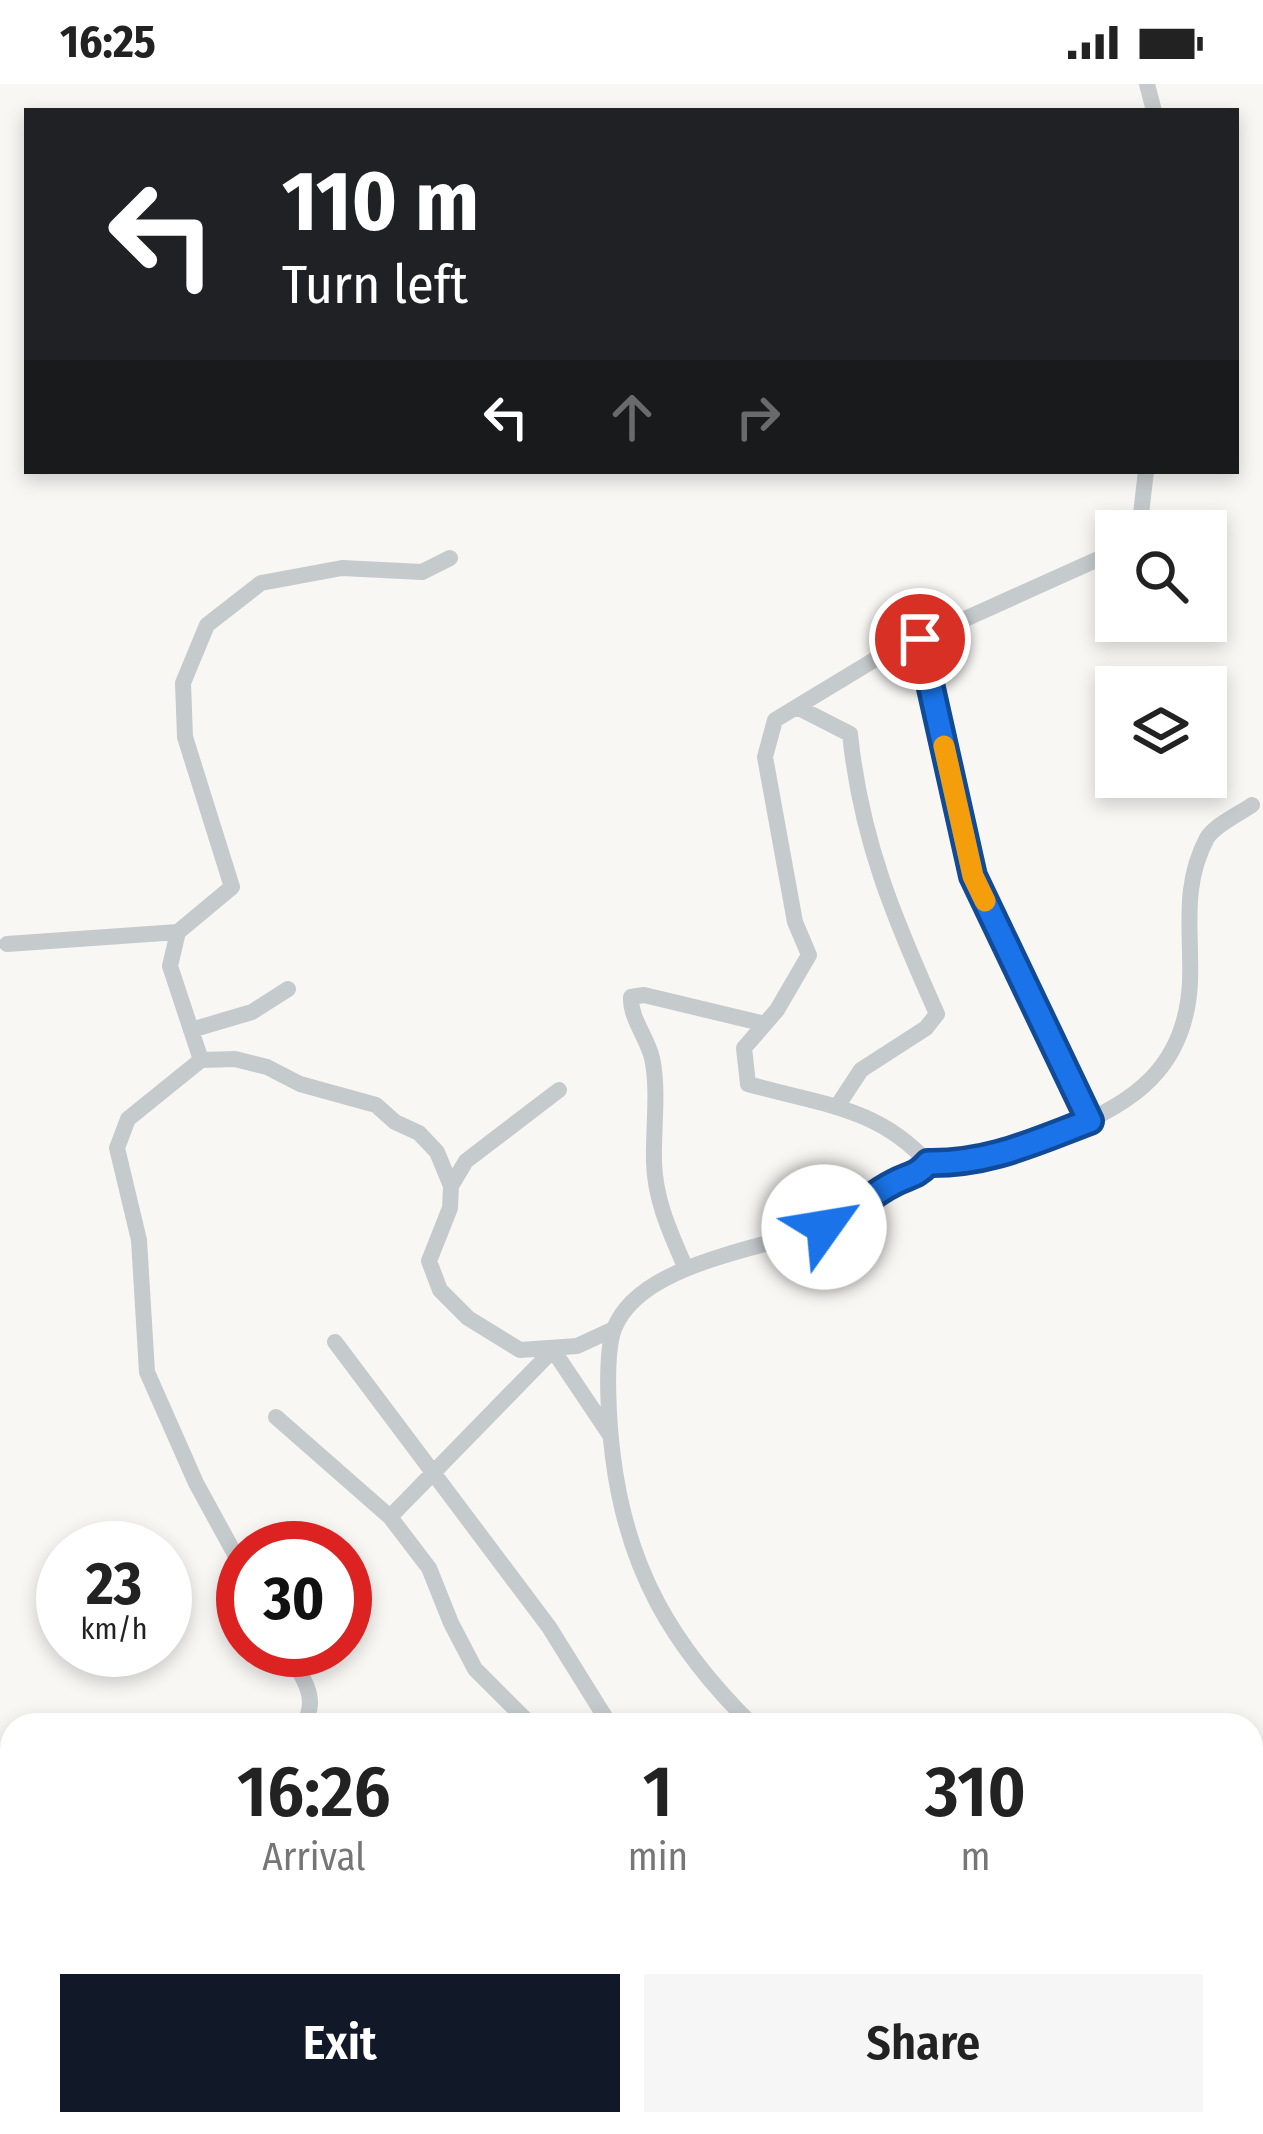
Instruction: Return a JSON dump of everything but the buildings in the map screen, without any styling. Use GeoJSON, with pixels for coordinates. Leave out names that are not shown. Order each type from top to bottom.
{"type":"FeatureCollection","features":[{"type":"Feature","properties":{"kind":"street"},"geometry":{"type":"LineString","coordinates":[[1141,510],[1145,474]]}},
{"type":"Feature","properties":{"kind":"street"},"geometry":{"type":"LineString","coordinates":[[201,1060],[170,966],[178,932],[232,886],[184,737],[183,683],[207,626],[261,583],[342,568],[422,572],[450,558]]}},
{"type":"Feature","properties":{"kind":"street"},"geometry":{"type":"LineString","coordinates":[[1095,560],[874,660],[775,720],[765,757],[795,922],[809,955],[744,1048],[748,1084],[838,1105],[888,1127],[928,1163],[966,1164],[1090,1121],[1151,1083],[1179,1037],[1190,985],[1186,907],[1208,834],[1252,806]]}},
{"type":"Feature","properties":{"kind":"street"},"geometry":{"type":"LineString","coordinates":[[920,639],[973,876],[1090,1121]]}},
{"type":"Feature","properties":{"kind":"street"},"geometry":{"type":"LineString","coordinates":[[799,708],[850,734],[856,795],[885,896],[937,1014],[926,1028],[861,1070],[838,1105]]}},
{"type":"Feature","properties":{"kind":"street"},"geometry":{"type":"LineString","coordinates":[[7,944],[178,932]]}},
{"type":"Feature","properties":{"kind":"street"},"geometry":{"type":"LineString","coordinates":[[191,1030],[252,1012],[288,989]]}},
{"type":"Feature","properties":{"kind":"street"},"geometry":{"type":"LineString","coordinates":[[686,1269],[659,1206],[653,1061],[630,1011],[631,997],[644,994],[765,1024]]}},
{"type":"Feature","properties":{"kind":"street"},"geometry":{"type":"LineString","coordinates":[[217,1521],[147,1372],[139,1240],[117,1148],[128,1119],[201,1060],[251,1063],[300,1084],[376,1106],[419,1133],[437,1152],[451,1186],[450,1208],[429,1262],[440,1290],[468,1318],[520,1350],[577,1346],[614,1329],[632,1304],[686,1269],[851,1216],[898,1180],[916,1177],[928,1163]]}},
{"type":"Feature","properties":{"kind":"street"},"geometry":{"type":"LineString","coordinates":[[451,1186],[466,1161],[559,1090]]}},
{"type":"Feature","properties":{"kind":"street"},"geometry":{"type":"LineString","coordinates":[[614,1329],[610,1436],[623,1524],[659,1611],[685,1649],[741,1713]]}},
{"type":"Feature","properties":{"kind":"street"},"geometry":{"type":"LineString","coordinates":[[335,1342],[549,1627],[603,1713]]}},
{"type":"Feature","properties":{"kind":"street"},"geometry":{"type":"LineString","coordinates":[[553,1350],[610,1436]]}},
{"type":"Feature","properties":{"kind":"street"},"geometry":{"type":"LineString","coordinates":[[390,1517],[553,1350]]}},
{"type":"Feature","properties":{"kind":"street"},"geometry":{"type":"LineString","coordinates":[[276,1417],[390,1517],[429,1568],[476,1669],[519,1713]]}},
{"type":"Feature","properties":{"kind":"street"},"geometry":{"type":"LineString","coordinates":[[302,1677],[311,1693],[309,1713]]}},
{"type":"Feature","properties":{"kind":"slow traffic"},"geometry":{"type":"LineString","coordinates":[[944,746],[973,876],[985,901]]}},
{"type":"Feature","properties":{"kind":"route"},"geometry":{"type":"LineString","coordinates":[[824,1227],[851,1216],[898,1180],[916,1177],[928,1163],[966,1164],[1090,1121],[973,876],[920,639]]}}]}
